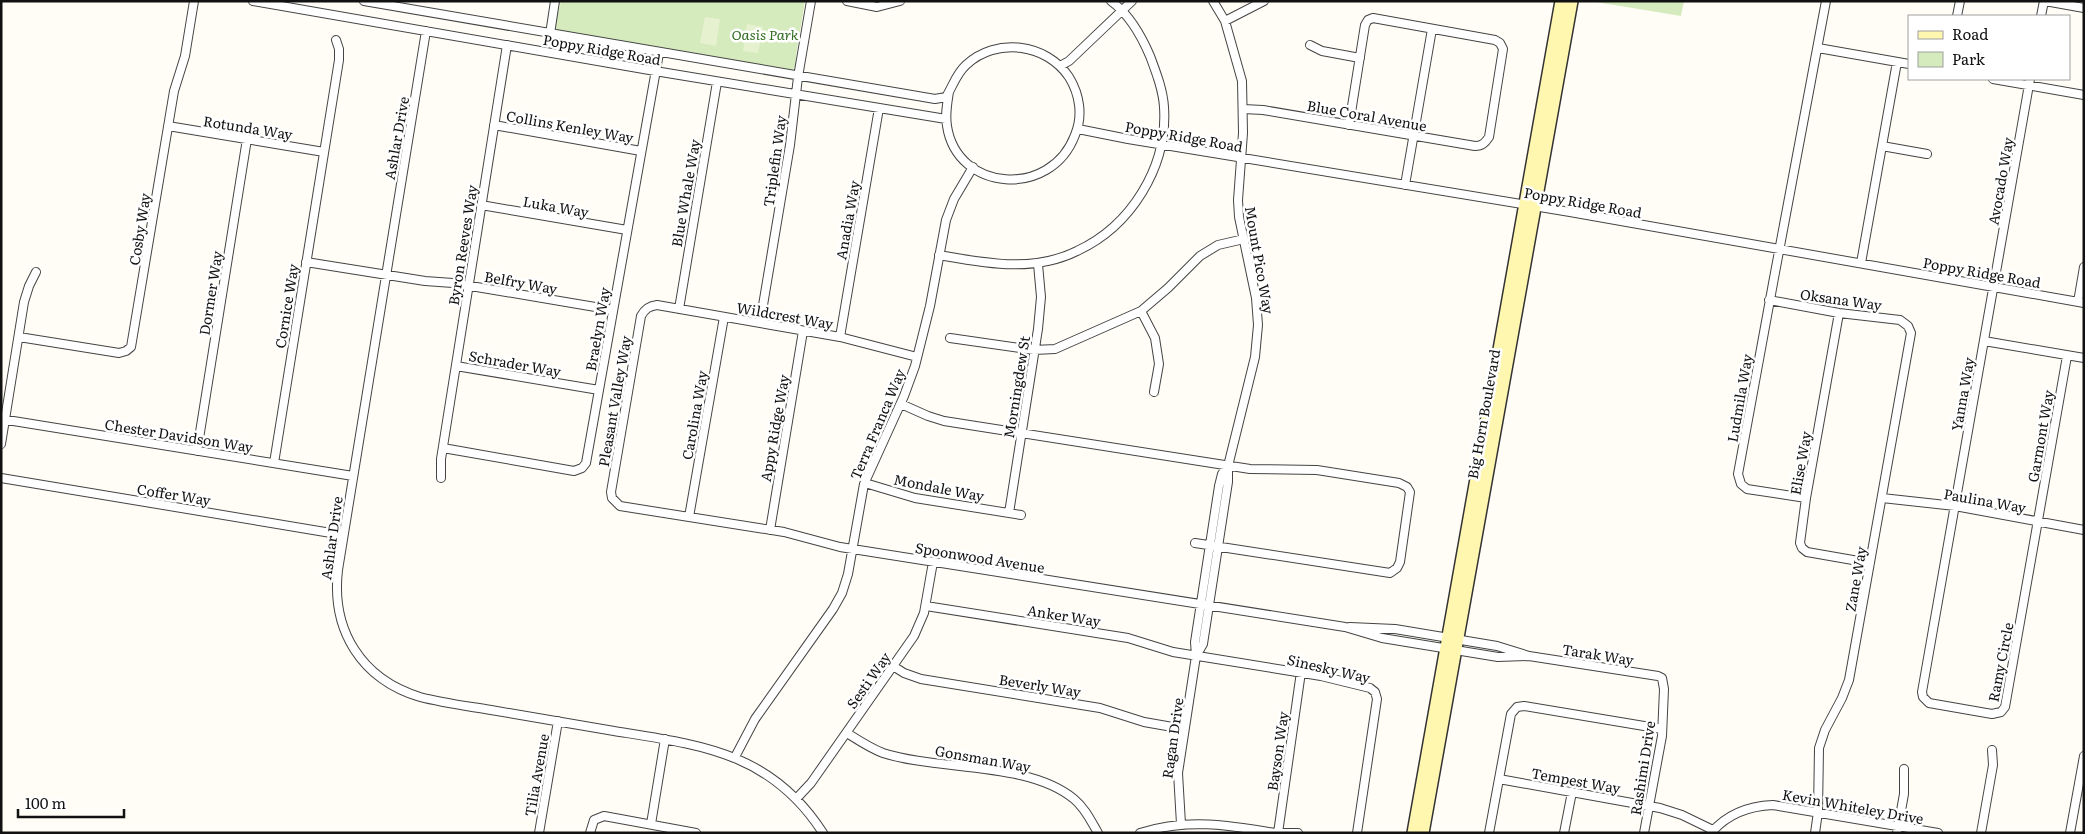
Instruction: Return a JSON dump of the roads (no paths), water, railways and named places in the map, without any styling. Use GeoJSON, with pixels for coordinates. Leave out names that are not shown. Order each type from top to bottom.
{"type":"FeatureCollection","features":[{"type":"Feature","properties":{"kind":"main road","name":"Big Horn Boulevard"},"geometry":{"type":"LineString","coordinates":[[1531,206],[1561,1]]}},
{"type":"Feature","properties":{"kind":"main road","name":"Big Horn Boulevard"},"geometry":{"type":"LineString","coordinates":[[1413,833],[1452,644],[1531,206],[1572,1]]}},
{"type":"Feature","properties":{"kind":"main road","name":"Big Horn Boulevard"},"geometry":{"type":"LineString","coordinates":[[1423,833],[1452,644]]}},
{"type":"Feature","properties":{"kind":"street","name":"Cosby Way"},"geometry":{"type":"LineString","coordinates":[[19,337],[119,353],[126,351],[132,346],[168,126],[176,85],[186,49],[194,1]]}},
{"type":"Feature","properties":{"kind":"street","name":"Poppy Ridge Road"},"geometry":{"type":"LineString","coordinates":[[253,1],[717,82],[946,119]]}},
{"type":"Feature","properties":{"kind":"street","name":"Poppy Ridge Road"},"geometry":{"type":"LineString","coordinates":[[364,1],[935,99],[946,97],[949,92]]}},
{"type":"Feature","properties":{"kind":"street"},"geometry":{"type":"LineString","coordinates":[[550,34],[555,1]]}},
{"type":"Feature","properties":{"kind":"street","name":"Triplefin Way"},"geometry":{"type":"LineString","coordinates":[[760,323],[790,146],[798,77],[811,1]]}},
{"type":"Feature","properties":{"kind":"street"},"geometry":{"type":"LineString","coordinates":[[847,1],[877,6],[900,1]]}},
{"type":"Feature","properties":{"kind":"street"},"geometry":{"type":"LineString","coordinates":[[939,255],[992,264],[1038,264],[1077,252],[1110,231],[1139,200],[1152,176],[1162,145],[1164,107],[1157,73],[1145,44],[1123,10],[1111,1]]}},
{"type":"Feature","properties":{"kind":"street"},"geometry":{"type":"LineString","coordinates":[[1060,66],[1069,61],[1132,1]]}},
{"type":"Feature","properties":{"kind":"street","name":"Mount Pico Way"},"geometry":{"type":"LineString","coordinates":[[1205,605],[1214,546],[1228,482],[1228,466],[1255,357],[1258,336],[1257,307],[1238,200],[1242,158],[1242,81],[1225,21],[1213,1]]}},
{"type":"Feature","properties":{"kind":"street"},"geometry":{"type":"LineString","coordinates":[[1225,21],[1264,1]]}},
{"type":"Feature","properties":{"kind":"street","name":"Ludmila Way"},"geometry":{"type":"LineString","coordinates":[[1806,498],[1750,490],[1741,484],[1738,477],[1769,300],[1826,1]]}},
{"type":"Feature","properties":{"kind":"street"},"geometry":{"type":"LineString","coordinates":[[1957,15],[1960,1]]}},
{"type":"Feature","properties":{"kind":"street"},"geometry":{"type":"LineString","coordinates":[[2042,15],[2044,1],[2084,8]]}},
{"type":"Feature","properties":{"kind":"street"},"geometry":{"type":"LineString","coordinates":[[1349,125],[1365,25],[1368,20],[1373,18],[1432,29],[1405,185]]}},
{"type":"Feature","properties":{"kind":"street","name":"Blue Coral Avenue"},"geometry":{"type":"LineString","coordinates":[[1243,109],[1263,110],[1480,146],[1485,143],[1488,137],[1502,50],[1500,43],[1495,40],[1432,29]]}},
{"type":"Feature","properties":{"kind":"street","name":"Ashlar Drive"},"geometry":{"type":"LineString","coordinates":[[426,31],[343,535],[337,580],[339,612],[345,632],[354,650],[376,674],[393,686],[420,697],[665,739],[701,746],[735,757],[766,774],[796,799],[823,833]]}},
{"type":"Feature","properties":{"kind":"street","name":"Cornice Way"},"geometry":{"type":"LineString","coordinates":[[274,463],[340,60],[336,40]]}},
{"type":"Feature","properties":{"kind":"street"},"geometry":{"type":"LineString","coordinates":[[1310,45],[1322,51],[1360,58]]}},
{"type":"Feature","properties":{"kind":"street","name":"Byron Reeves Way"},"geometry":{"type":"LineString","coordinates":[[441,478],[442,448],[507,46]]}},
{"type":"Feature","properties":{"kind":"street"},"geometry":{"type":"LineString","coordinates":[[1010,47],[1031,49],[1060,66],[1071,81],[1078,98],[1080,110],[1078,129],[1072,145],[1061,160],[1047,171],[1030,178],[1012,180],[994,178],[973,167],[964,159],[953,145],[947,128],[946,110],[949,92],[958,74],[967,64],[978,56],[997,48],[1010,47]]}},
{"type":"Feature","properties":{"kind":"street"},"geometry":{"type":"LineString","coordinates":[[1818,48],[1908,64]]}},
{"type":"Feature","properties":{"kind":"street","name":"Braelyn Way"},"geometry":{"type":"LineString","coordinates":[[442,448],[574,470],[580,470],[584,466],[587,460],[659,53]]}},
{"type":"Feature","properties":{"kind":"street"},"geometry":{"type":"LineString","coordinates":[[1861,263],[1897,62]]}},
{"type":"Feature","properties":{"kind":"street"},"geometry":{"type":"LineString","coordinates":[[2005,80],[2030,82],[2084,95]]}},
{"type":"Feature","properties":{"kind":"street","name":"Blue Whale Way"},"geometry":{"type":"LineString","coordinates":[[679,309],[717,82]]}},
{"type":"Feature","properties":{"kind":"street","name":"Avocado Way"},"geometry":{"type":"LineString","coordinates":[[1994,287],[2030,82]]}},
{"type":"Feature","properties":{"kind":"street","name":"Anadia Way"},"geometry":{"type":"LineString","coordinates":[[840,337],[879,108]]}},
{"type":"Feature","properties":{"kind":"street","name":"Collins Kenley Way"},"geometry":{"type":"LineString","coordinates":[[494,125],[641,151]]}},
{"type":"Feature","properties":{"kind":"street","name":"Rotunda Way"},"geometry":{"type":"LineString","coordinates":[[168,126],[324,152]]}},
{"type":"Feature","properties":{"kind":"street","name":"Poppy Ridge Road"},"geometry":{"type":"LineString","coordinates":[[1078,129],[2081,302]]}},
{"type":"Feature","properties":{"kind":"street","name":"Dormer Way"},"geometry":{"type":"LineString","coordinates":[[197,451],[247,139]]}},
{"type":"Feature","properties":{"kind":"street"},"geometry":{"type":"LineString","coordinates":[[1882,146],[1927,154]]}},
{"type":"Feature","properties":{"kind":"street","name":"Terra Franca Way"},"geometry":{"type":"LineString","coordinates":[[735,757],[751,725],[838,601],[848,574],[865,483],[909,384],[930,306],[944,230],[950,210],[973,167]]}},
{"type":"Feature","properties":{"kind":"street","name":"Luka Way"},"geometry":{"type":"LineString","coordinates":[[481,206],[627,230]]}},
{"type":"Feature","properties":{"kind":"street"},"geometry":{"type":"LineString","coordinates":[[950,338],[1034,350],[1055,349],[1141,311],[1168,288],[1200,256],[1218,245],[1244,238]]}},
{"type":"Feature","properties":{"kind":"street","name":"Belfry Way"},"geometry":{"type":"LineString","coordinates":[[306,262],[425,281],[447,282],[613,310]]}},
{"type":"Feature","properties":{"kind":"street","name":"Morningdew St"},"geometry":{"type":"LineString","coordinates":[[1009,513],[1041,297],[1038,264]]}},
{"type":"Feature","properties":{"kind":"street"},"geometry":{"type":"LineString","coordinates":[[2081,302],[2084,267]]}},
{"type":"Feature","properties":{"kind":"street"},"geometry":{"type":"LineString","coordinates":[[1,444],[3,420],[26,294],[36,272]]}},
{"type":"Feature","properties":{"kind":"street","name":"Yanna Way"},"geometry":{"type":"LineString","coordinates":[[1955,506],[1994,287]]}},
{"type":"Feature","properties":{"kind":"street","name":"Oksana Way"},"geometry":{"type":"LineString","coordinates":[[1769,300],[1900,320],[1908,326]]}},
{"type":"Feature","properties":{"kind":"street","name":"Wildcrest Way"},"geometry":{"type":"LineString","coordinates":[[648,308],[657,305],[840,337],[917,357]]}},
{"type":"Feature","properties":{"kind":"street","name":"Pleasant Valley Way"},"geometry":{"type":"LineString","coordinates":[[613,501],[611,492],[641,316],[648,308]]}},
{"type":"Feature","properties":{"kind":"street"},"geometry":{"type":"LineString","coordinates":[[1141,311],[1156,338],[1159,364],[1154,392]]}},
{"type":"Feature","properties":{"kind":"street","name":"Elise Way"},"geometry":{"type":"LineString","coordinates":[[1839,312],[1800,541],[1802,548],[1807,552],[1870,563]]}},
{"type":"Feature","properties":{"kind":"street","name":"Carolina Way"},"geometry":{"type":"LineString","coordinates":[[690,517],[724,317]]}},
{"type":"Feature","properties":{"kind":"street","name":"Zane Way"},"geometry":{"type":"LineString","coordinates":[[1815,833],[1818,812],[1819,748],[1825,730],[1842,698],[1848,680],[1911,337],[1908,326]]}},
{"type":"Feature","properties":{"kind":"street","name":"Appy Ridge Way"},"geometry":{"type":"LineString","coordinates":[[770,530],[803,331]]}},
{"type":"Feature","properties":{"kind":"street"},"geometry":{"type":"LineString","coordinates":[[1984,341],[2084,358]]}},
{"type":"Feature","properties":{"kind":"street","name":"Garmont Way"},"geometry":{"type":"LineString","coordinates":[[2038,521],[2067,356]]}},
{"type":"Feature","properties":{"kind":"street","name":"Schrader Way"},"geometry":{"type":"LineString","coordinates":[[456,366],[599,390]]}},
{"type":"Feature","properties":{"kind":"street"},"geometry":{"type":"LineString","coordinates":[[900,404],[939,419],[1021,433],[1257,470],[1317,470],[1399,483],[1408,489],[1410,498],[1399,565],[1390,573],[1195,542]]}},
{"type":"Feature","properties":{"kind":"street","name":"Chester Davidson Way"},"geometry":{"type":"LineString","coordinates":[[3,420],[353,476]]}},
{"type":"Feature","properties":{"kind":"street","name":"Coffer Way"},"geometry":{"type":"LineString","coordinates":[[1,478],[343,535]]}},
{"type":"Feature","properties":{"kind":"street","name":"Mondale Way"},"geometry":{"type":"LineString","coordinates":[[865,483],[915,498],[1020,515]]}},
{"type":"Feature","properties":{"kind":"street","name":"Paulina Way"},"geometry":{"type":"LineString","coordinates":[[1882,498],[1955,506],[2084,530]]}},
{"type":"Feature","properties":{"kind":"street","name":"Spoonwood Avenue"},"geometry":{"type":"LineString","coordinates":[[613,501],[620,506],[770,530],[852,549],[1345,627],[1382,638],[1452,644]]}},
{"type":"Feature","properties":{"kind":"street","name":"Ramy Circle"},"geometry":{"type":"LineString","coordinates":[[1955,506],[1922,692],[1923,697],[1929,703],[1992,714],[2001,712],[2005,707],[2038,521]]}},
{"type":"Feature","properties":{"kind":"street","name":"Sesti Way"},"geometry":{"type":"LineString","coordinates":[[796,799],[812,783],[918,628],[926,606],[933,562]]}},
{"type":"Feature","properties":{"kind":"street","name":"Ragan Drive"},"geometry":{"type":"LineString","coordinates":[[1181,824],[1178,773],[1196,656],[1194,646],[1205,605]]}},
{"type":"Feature","properties":{"kind":"street","name":"Anker Way"},"geometry":{"type":"LineString","coordinates":[[926,606],[1128,638],[1164,650],[1196,656]]}},
{"type":"Feature","properties":{"kind":"street","name":"Tarak Way"},"geometry":{"type":"LineString","coordinates":[[1452,644],[1498,657],[1529,656],[1662,678]]}},
{"type":"Feature","properties":{"kind":"street","name":"Sinesky Way"},"geometry":{"type":"LineString","coordinates":[[1196,656],[1301,672],[1368,687],[1376,694],[1363,803],[1357,833]]}},
{"type":"Feature","properties":{"kind":"street","name":"Beverly Way"},"geometry":{"type":"LineString","coordinates":[[893,666],[904,674],[921,679],[1100,708],[1144,722],[1184,730]]}},
{"type":"Feature","properties":{"kind":"street","name":"Bayson Way"},"geometry":{"type":"LineString","coordinates":[[1277,833],[1301,672]]}},
{"type":"Feature","properties":{"kind":"street","name":"Rashimi Drive"},"geometry":{"type":"LineString","coordinates":[[1644,833],[1662,729],[1664,689],[1662,678]]}},
{"type":"Feature","properties":{"kind":"street"},"geometry":{"type":"LineString","coordinates":[[1489,833],[1510,717],[1514,709],[1524,706],[1662,729]]}},
{"type":"Feature","properties":{"kind":"street","name":"Tilia Avenue"},"geometry":{"type":"LineString","coordinates":[[539,833],[558,721]]}},
{"type":"Feature","properties":{"kind":"street","name":"Gonsman Way"},"geometry":{"type":"LineString","coordinates":[[847,733],[869,747],[891,755],[1020,776],[1044,782],[1075,800],[1088,815],[1098,833]]}},
{"type":"Feature","properties":{"kind":"street"},"geometry":{"type":"LineString","coordinates":[[651,824],[665,739]]}},
{"type":"Feature","properties":{"kind":"street"},"geometry":{"type":"LineString","coordinates":[[1981,833],[1993,765],[1992,750]]}},
{"type":"Feature","properties":{"kind":"street"},"geometry":{"type":"LineString","coordinates":[[2070,833],[2084,756]]}},
{"type":"Feature","properties":{"kind":"street"},"geometry":{"type":"LineString","coordinates":[[1898,829],[1904,794],[1904,769]]}},
{"type":"Feature","properties":{"kind":"street","name":"Tempest Way"},"geometry":{"type":"LineString","coordinates":[[1499,779],[1649,806],[1682,815],[1712,831]]}},
{"type":"Feature","properties":{"kind":"street"},"geometry":{"type":"LineString","coordinates":[[1564,833],[1572,792]]}},
{"type":"Feature","properties":{"kind":"street","name":"Kevin Whiteley Drive"},"geometry":{"type":"LineString","coordinates":[[1712,831],[1734,814],[1757,806],[1781,805],[1898,829],[1938,833]]}},
{"type":"Feature","properties":{"kind":"street"},"geometry":{"type":"LineString","coordinates":[[590,833],[592,823],[602,816],[696,833]]}},
{"type":"Feature","properties":{"kind":"street"},"geometry":{"type":"LineString","coordinates":[[1140,833],[1181,824],[1218,823],[1277,833],[1298,833]]}},
{"type":"Feature","properties":{"kind":"park label","name":"Oasis Park"},"geometry":{"type":"Point","coordinates":[765,34]}}]}
